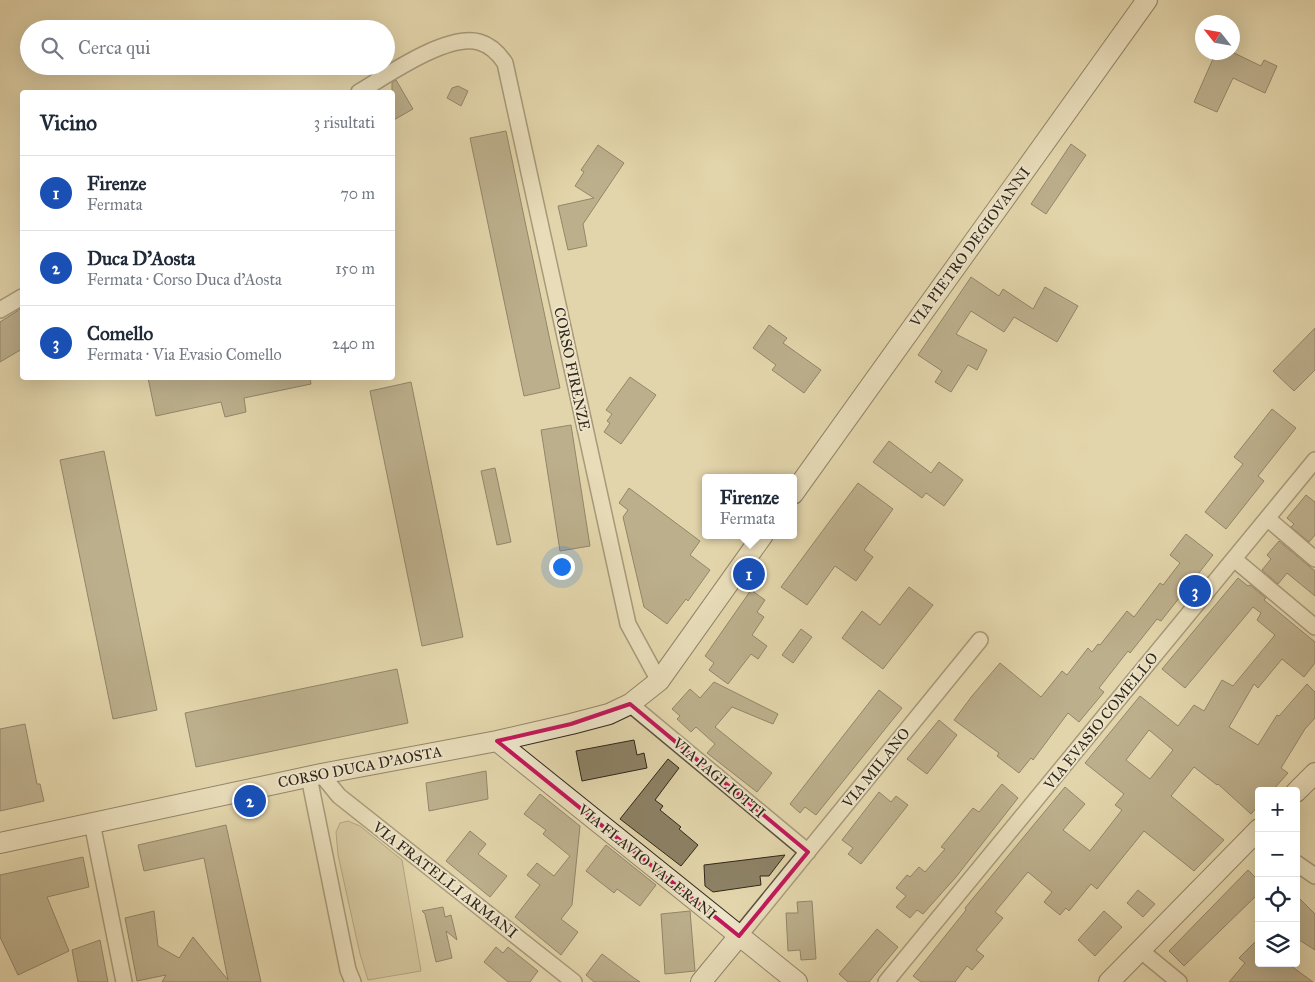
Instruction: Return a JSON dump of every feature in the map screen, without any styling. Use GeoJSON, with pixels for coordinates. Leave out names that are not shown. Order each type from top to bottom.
{"type":"FeatureCollection","features":[{"type":"Feature","properties":{"kind":"street","name":"VIA PIETRO DEGIOVANNI"},"geometry":{"type":"LineString","coordinates":[[797,488],[1147,0]]}},
{"type":"Feature","properties":{"kind":"street","name":"CORSO FIRENZE"},"geometry":{"type":"LineString","coordinates":[[395,71],[440,48],[465,40],[480,42],[498,53],[505,63],[628,624],[659,681]]}},
{"type":"Feature","properties":{"kind":"street","name":"CORSO FIRENZE"},"geometry":{"type":"LineString","coordinates":[[362,90],[388,75]]}},
{"type":"Feature","properties":{"kind":"street"},"geometry":{"type":"LineString","coordinates":[[0,310],[20,298]]}},
{"type":"Feature","properties":{"kind":"street","name":"VIA EVASIO COMELLO"},"geometry":{"type":"LineString","coordinates":[[886,982],[1315,460]]}},
{"type":"Feature","properties":{"kind":"street"},"geometry":{"type":"LineString","coordinates":[[1268,518],[1315,559]]}},
{"type":"Feature","properties":{"kind":"street"},"geometry":{"type":"LineString","coordinates":[[630,704],[659,681],[760,539]]}},
{"type":"Feature","properties":{"kind":"street"},"geometry":{"type":"LineString","coordinates":[[1234,559],[1315,627]]}},
{"type":"Feature","properties":{"kind":"street","name":"VIA MILANO"},"geometry":{"type":"LineString","coordinates":[[739,936],[980,640]]}},
{"type":"Feature","properties":{"kind":"street","name":"VIA PAGLIOTTI"},"geometry":{"type":"LineString","coordinates":[[630,704],[808,852]]}},
{"type":"Feature","properties":{"kind":"street","name":"CORSO DUCA D'AOSTA"},"geometry":{"type":"LineString","coordinates":[[0,843],[315,775],[497,741],[609,714],[630,704]]}},
{"type":"Feature","properties":{"kind":"street","name":"VIA FLAVIO VALERANI"},"geometry":{"type":"LineString","coordinates":[[497,741],[797,982]]}},
{"type":"Feature","properties":{"kind":"street"},"geometry":{"type":"LineString","coordinates":[[1300,788],[1315,773]]}},
{"type":"Feature","properties":{"kind":"street"},"geometry":{"type":"LineString","coordinates":[[315,775],[350,978]]}},
{"type":"Feature","properties":{"kind":"street","name":"VIA FRATELLI ARMANI"},"geometry":{"type":"LineString","coordinates":[[315,775],[574,982]]}},
{"type":"Feature","properties":{"kind":"street"},"geometry":{"type":"LineString","coordinates":[[92,823],[124,982]]}},
{"type":"Feature","properties":{"kind":"street"},"geometry":{"type":"LineString","coordinates":[[1109,982],[1255,836]]}},
{"type":"Feature","properties":{"kind":"street"},"geometry":{"type":"LineString","coordinates":[[1300,867],[1315,876]]}},
{"type":"Feature","properties":{"kind":"street"},"geometry":{"type":"LineString","coordinates":[[705,977],[739,936]]}},
{"type":"Feature","properties":{"kind":"street"},"geometry":{"type":"LineString","coordinates":[[1140,950],[1179,982]]}},
{"type":"Feature","properties":{"kind":"highlighted area"},"geometry":{"type":"Polygon","coordinates":[[[630,704],[808,852],[739,936],[497,741],[571,724],[630,704]]]}},
{"type":"Feature","properties":{"kind":"shaded area"},"geometry":{"type":"Polygon","coordinates":[[[348,821],[360,826],[402,860],[421,971],[368,980],[360,954],[338,855],[336,832],[340,823],[348,821]]]}},
{"type":"Feature","properties":{"kind":"building"},"geometry":{"type":"Polygon","coordinates":[[[1240,56],[1261,66],[1264,60],[1277,66],[1265,93],[1233,78],[1217,112],[1194,102],[1212,60],[1240,60],[1240,56]]]}},
{"type":"Feature","properties":{"kind":"building"},"geometry":{"type":"Polygon","coordinates":[[[396,80],[413,109],[395,119],[395,90],[392,90],[392,82],[396,80]]]}},
{"type":"Feature","properties":{"kind":"building"},"geometry":{"type":"Polygon","coordinates":[[[458,86],[468,91],[461,106],[447,98],[452,88],[458,86]]]}},
{"type":"Feature","properties":{"kind":"building"},"geometry":{"type":"Polygon","coordinates":[[[506,131],[560,388],[524,396],[470,138],[506,131]]]}},
{"type":"Feature","properties":{"kind":"building"},"geometry":{"type":"Polygon","coordinates":[[[1071,144],[1086,155],[1046,214],[1031,204],[1071,144]]]}},
{"type":"Feature","properties":{"kind":"building"},"geometry":{"type":"Polygon","coordinates":[[[598,145],[624,163],[583,224],[587,246],[568,250],[558,206],[594,198],[575,186],[584,172],[581,170],[598,145]]]}},
{"type":"Feature","properties":{"kind":"building"},"geometry":{"type":"Polygon","coordinates":[[[971,277],[999,296],[1003,289],[1033,309],[1045,287],[1078,306],[1057,342],[1014,317],[1004,332],[971,311],[956,334],[987,350],[977,370],[968,365],[951,392],[935,382],[942,371],[918,355],[971,277]]]}},
{"type":"Feature","properties":{"kind":"building"},"geometry":{"type":"Polygon","coordinates":[[[20,309],[20,350],[0,362],[0,322],[20,309]]]}},
{"type":"Feature","properties":{"kind":"building"},"geometry":{"type":"Polygon","coordinates":[[[769,325],[787,338],[783,343],[821,370],[804,393],[772,370],[776,365],[753,348],[769,325]]]}},
{"type":"Feature","properties":{"kind":"building"},"geometry":{"type":"Polygon","coordinates":[[[1315,328],[1315,370],[1294,391],[1273,371],[1315,328]]]}},
{"type":"Feature","properties":{"kind":"building"},"geometry":{"type":"Polygon","coordinates":[[[630,377],[656,395],[621,444],[604,432],[610,423],[607,421],[612,414],[606,410],[630,377]]]}},
{"type":"Feature","properties":{"kind":"building"},"geometry":{"type":"Polygon","coordinates":[[[148,380],[310,380],[311,384],[244,398],[246,412],[225,417],[221,402],[156,416],[148,380]]]}},
{"type":"Feature","properties":{"kind":"building"},"geometry":{"type":"Polygon","coordinates":[[[411,382],[463,637],[422,646],[370,391],[411,382]]]}},
{"type":"Feature","properties":{"kind":"building"},"geometry":{"type":"Polygon","coordinates":[[[1272,409],[1296,428],[1258,476],[1264,481],[1226,529],[1205,512],[1243,464],[1234,457],[1272,409]]]}},
{"type":"Feature","properties":{"kind":"building"},"geometry":{"type":"Polygon","coordinates":[[[571,425],[590,546],[560,551],[541,430],[571,425]]]}},
{"type":"Feature","properties":{"kind":"building"},"geometry":{"type":"Polygon","coordinates":[[[889,441],[931,473],[939,462],[963,480],[944,506],[926,493],[922,498],[873,462],[889,441]]]}},
{"type":"Feature","properties":{"kind":"building"},"geometry":{"type":"Polygon","coordinates":[[[104,451],[157,710],[113,719],[60,460],[104,451]]]}},
{"type":"Feature","properties":{"kind":"building"},"geometry":{"type":"Polygon","coordinates":[[[495,468],[511,542],[497,545],[481,471],[495,468]]]}},
{"type":"Feature","properties":{"kind":"building"},"geometry":{"type":"Polygon","coordinates":[[[858,483],[893,509],[864,550],[873,557],[856,581],[835,566],[807,605],[781,587],[858,483]]]}},
{"type":"Feature","properties":{"kind":"building"},"geometry":{"type":"Polygon","coordinates":[[[629,488],[700,541],[690,555],[710,570],[688,601],[686,599],[667,624],[644,607],[623,517],[628,510],[619,503],[629,488]]]}},
{"type":"Feature","properties":{"kind":"building"},"geometry":{"type":"Polygon","coordinates":[[[1306,495],[1315,502],[1315,535],[1309,542],[1291,527],[1294,524],[1287,518],[1306,495]]]}},
{"type":"Feature","properties":{"kind":"building"},"geometry":{"type":"Polygon","coordinates":[[[1186,534],[1213,555],[1161,621],[1157,619],[1130,653],[1128,651],[1099,688],[1104,692],[1079,722],[1068,713],[1033,760],[1031,758],[1019,773],[997,756],[999,753],[954,720],[1000,663],[1041,697],[1062,671],[1067,675],[1088,648],[1092,652],[1098,644],[1100,645],[1127,611],[1134,617],[1160,583],[1163,585],[1180,563],[1170,555],[1186,534]]]}},
{"type":"Feature","properties":{"kind":"building"},"geometry":{"type":"Polygon","coordinates":[[[1279,541],[1315,571],[1315,596],[1287,573],[1278,584],[1262,570],[1271,559],[1267,555],[1279,541]]]}},
{"type":"Feature","properties":{"kind":"building"},"geometry":{"type":"Polygon","coordinates":[[[1238,578],[1266,598],[1264,600],[1315,642],[1315,663],[1304,677],[1282,659],[1258,688],[1254,684],[1229,727],[1258,745],[1277,715],[1279,716],[1307,684],[1315,692],[1315,718],[1305,729],[1281,768],[1288,773],[1276,787],[1255,787],[1255,810],[1251,814],[1218,784],[1194,767],[1171,796],[1224,840],[1194,871],[1144,831],[1097,889],[1091,884],[1069,911],[1066,908],[1060,915],[1044,902],[1052,892],[1028,872],[995,912],[1003,918],[976,950],[984,956],[972,970],[967,966],[955,982],[921,982],[913,976],[966,910],[965,908],[1065,787],[1085,804],[1063,830],[1090,851],[1122,810],[1115,805],[1124,794],[1085,763],[1140,696],[1178,726],[1194,705],[1204,711],[1222,680],[1233,686],[1275,635],[1257,620],[1261,613],[1253,607],[1185,688],[1162,669],[1238,578]],[[1149,730],[1126,760],[1150,779],[1173,750],[1149,730]]]}},
{"type":"Feature","properties":{"kind":"building"},"geometry":{"type":"Polygon","coordinates":[[[909,587],[933,605],[883,669],[842,638],[862,611],[880,625],[909,587]]]}},
{"type":"Feature","properties":{"kind":"building"},"geometry":{"type":"Polygon","coordinates":[[[751,590],[765,600],[757,612],[764,617],[752,635],[767,646],[758,659],[751,654],[728,684],[709,670],[714,663],[705,656],[751,590]]]}},
{"type":"Feature","properties":{"kind":"building"},"geometry":{"type":"Polygon","coordinates":[[[801,629],[812,637],[793,663],[782,655],[801,629]]]}},
{"type":"Feature","properties":{"kind":"building"},"geometry":{"type":"Polygon","coordinates":[[[397,669],[408,723],[196,767],[185,713],[397,669]]]}},
{"type":"Feature","properties":{"kind":"building"},"geometry":{"type":"Polygon","coordinates":[[[714,682],[778,714],[773,724],[732,707],[715,727],[772,773],[757,792],[707,753],[715,744],[696,727],[691,732],[677,719],[680,716],[672,709],[690,689],[700,698],[714,682]]]}},
{"type":"Feature","properties":{"kind":"building"},"geometry":{"type":"Polygon","coordinates":[[[879,690],[902,708],[816,815],[805,807],[800,813],[790,804],[879,690]]]}},
{"type":"Feature","properties":{"kind":"building"},"geometry":{"type":"Polygon","coordinates":[[[939,720],[957,735],[927,774],[907,759],[939,720]]]}},
{"type":"Feature","properties":{"kind":"building"},"geometry":{"type":"Polygon","coordinates":[[[25,724],[37,784],[40,784],[44,801],[0,811],[0,729],[25,724]]]}},
{"type":"Feature","properties":{"kind":"building"},"geometry":{"type":"Polygon","coordinates":[[[634,740],[637,755],[644,753],[647,768],[582,781],[576,751],[634,740]]]}},
{"type":"Feature","properties":{"kind":"building"},"geometry":{"type":"Polygon","coordinates":[[[668,759],[679,768],[655,800],[663,806],[660,810],[681,827],[679,829],[698,845],[681,866],[620,819],[668,759]]]}},
{"type":"Feature","properties":{"kind":"building"},"geometry":{"type":"Polygon","coordinates":[[[486,771],[488,799],[429,811],[426,783],[486,771]]]}},
{"type":"Feature","properties":{"kind":"building"},"geometry":{"type":"Polygon","coordinates":[[[1002,784],[1018,798],[956,877],[923,914],[917,910],[910,918],[896,907],[906,896],[896,888],[907,875],[910,877],[919,867],[925,872],[945,849],[941,847],[973,808],[979,812],[1002,784]]]}},
{"type":"Feature","properties":{"kind":"building"},"geometry":{"type":"Polygon","coordinates":[[[879,792],[891,802],[896,796],[908,805],[861,864],[848,854],[853,848],[842,840],[879,792]]]}},
{"type":"Feature","properties":{"kind":"building"},"geometry":{"type":"Polygon","coordinates":[[[540,794],[580,826],[572,905],[561,919],[578,932],[561,955],[515,917],[540,885],[527,875],[537,863],[554,876],[570,856],[543,834],[546,830],[524,814],[540,794]]]}},
{"type":"Feature","properties":{"kind":"building"},"geometry":{"type":"Polygon","coordinates":[[[226,825],[261,982],[162,982],[166,975],[137,981],[125,918],[154,911],[158,946],[179,958],[193,937],[228,980],[204,858],[144,871],[138,845],[226,825]]]}},
{"type":"Feature","properties":{"kind":"building"},"geometry":{"type":"Polygon","coordinates":[[[470,831],[486,844],[478,854],[507,876],[490,897],[446,861],[470,831]]]}},
{"type":"Feature","properties":{"kind":"building"},"geometry":{"type":"Polygon","coordinates":[[[606,845],[656,885],[640,906],[617,889],[614,893],[586,871],[606,845]]]}},
{"type":"Feature","properties":{"kind":"building"},"geometry":{"type":"Polygon","coordinates":[[[785,855],[769,876],[760,876],[761,885],[713,892],[705,886],[704,865],[785,855]]]}},
{"type":"Feature","properties":{"kind":"building"},"geometry":{"type":"Polygon","coordinates":[[[83,857],[89,887],[47,897],[69,951],[18,975],[0,937],[0,875],[83,857]]]}},
{"type":"Feature","properties":{"kind":"building"},"geometry":{"type":"Polygon","coordinates":[[[1248,870],[1255,877],[1255,897],[1184,966],[1169,951],[1248,870]]]}},
{"type":"Feature","properties":{"kind":"building"},"geometry":{"type":"Polygon","coordinates":[[[1138,890],[1155,904],[1143,917],[1127,903],[1138,890]]]}},
{"type":"Feature","properties":{"kind":"building"},"geometry":{"type":"Polygon","coordinates":[[[1300,899],[1315,914],[1315,950],[1300,941],[1300,899]]]}},
{"type":"Feature","properties":{"kind":"building"},"geometry":{"type":"Polygon","coordinates":[[[812,901],[816,959],[801,960],[800,950],[788,951],[786,913],[798,913],[797,902],[812,901]]]}},
{"type":"Feature","properties":{"kind":"building"},"geometry":{"type":"Polygon","coordinates":[[[443,907],[445,917],[451,915],[457,940],[446,931],[452,958],[436,962],[425,914],[422,911],[443,907]]]}},
{"type":"Feature","properties":{"kind":"building"},"geometry":{"type":"Polygon","coordinates":[[[690,911],[695,971],[665,974],[661,914],[690,911]]]}},
{"type":"Feature","properties":{"kind":"building"},"geometry":{"type":"Polygon","coordinates":[[[1104,911],[1122,927],[1095,956],[1078,940],[1104,911]]]}},
{"type":"Feature","properties":{"kind":"building"},"geometry":{"type":"Polygon","coordinates":[[[877,929],[898,947],[869,982],[848,982],[839,974],[877,929]]]}},
{"type":"Feature","properties":{"kind":"building"},"geometry":{"type":"Polygon","coordinates":[[[100,940],[108,982],[78,982],[72,950],[100,940]]]}},
{"type":"Feature","properties":{"kind":"building"},"geometry":{"type":"Polygon","coordinates":[[[1255,942],[1255,967],[1292,967],[1313,982],[1229,982],[1245,963],[1239,958],[1255,942]]]}},
{"type":"Feature","properties":{"kind":"building"},"geometry":{"type":"Polygon","coordinates":[[[496,947],[503,953],[508,947],[538,971],[530,982],[508,982],[484,962],[496,947]]]}},
{"type":"Feature","properties":{"kind":"building"},"geometry":{"type":"Polygon","coordinates":[[[602,954],[640,982],[594,982],[586,975],[602,954]]]}},
{"type":"Feature","properties":{"kind":"place","name":"Firenze"},"geometry":{"type":"Point","coordinates":[749,574]}},
{"type":"Feature","properties":{"kind":"place","name":"Comello"},"geometry":{"type":"Point","coordinates":[1195,591]}},
{"type":"Feature","properties":{"kind":"place","name":"Duca D'Aosta"},"geometry":{"type":"Point","coordinates":[250,801]}}]}
